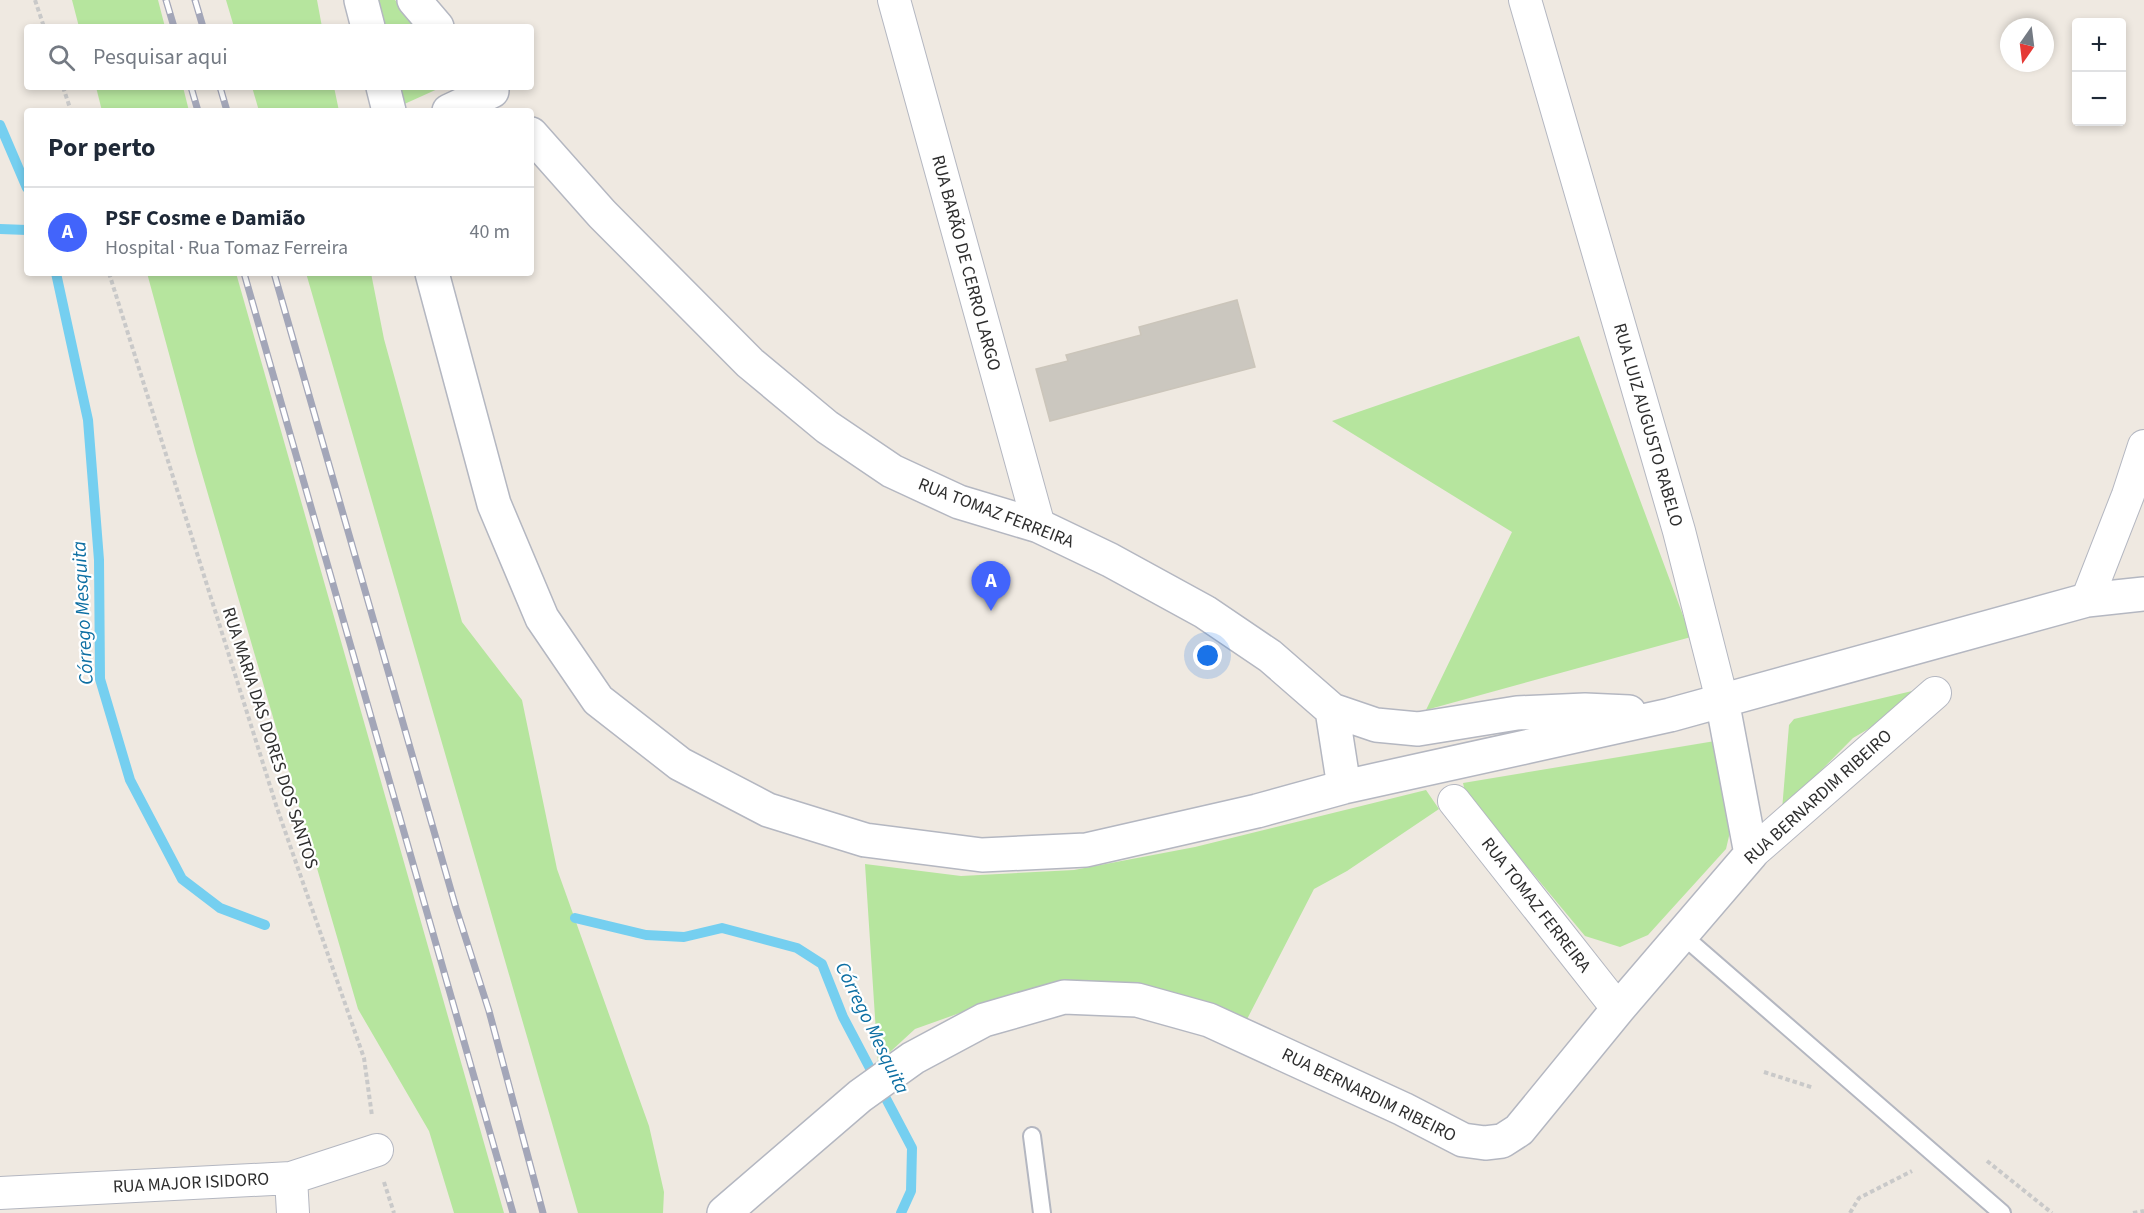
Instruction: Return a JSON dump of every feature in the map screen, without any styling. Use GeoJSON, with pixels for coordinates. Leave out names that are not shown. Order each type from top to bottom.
{"type":"FeatureCollection","features":[{"type":"Feature","properties":{"kind":"street"},"geometry":{"type":"LineString","coordinates":[[361,0],[367,24]]}},
{"type":"Feature","properties":{"kind":"street"},"geometry":{"type":"LineString","coordinates":[[414,0],[434,24]]}},
{"type":"Feature","properties":{"kind":"street","name":"RUA BARÃO DE CERRO LARGO"},"geometry":{"type":"LineString","coordinates":[[894,0],[1039,525]]}},
{"type":"Feature","properties":{"kind":"street","name":"RUA LUIZ AUGUSTO RABELO"},"geometry":{"type":"LineString","coordinates":[[1525,0],[1679,531],[1722,700],[1751,854]]}},
{"type":"Feature","properties":{"kind":"street"},"geometry":{"type":"LineString","coordinates":[[384,90],[388,108]]}},
{"type":"Feature","properties":{"kind":"street"},"geometry":{"type":"LineString","coordinates":[[459,108],[497,96]]}},
{"type":"Feature","properties":{"kind":"street","name":"RUA TOMAZ FERREIRA"},"geometry":{"type":"LineString","coordinates":[[534,137],[602,214],[750,363],[827,427],[892,471],[959,502],[1039,525],[1110,560],[1205,612],[1270,656],[1332,710],[1376,725],[1418,729],[1517,713],[1585,710],[1670,715]]}},
{"type":"Feature","properties":{"kind":"street"},"geometry":{"type":"LineString","coordinates":[[433,276],[494,504],[542,618],[598,700],[680,764],[768,810],[865,840],[982,855],[1086,850],[1257,811],[1344,787],[1670,715],[2087,600],[2144,594]]}},
{"type":"Feature","properties":{"kind":"street"},"geometry":{"type":"LineString","coordinates":[[2087,600],[2128,495],[2144,446]]}},
{"type":"Feature","properties":{"kind":"street","name":"RUA BERNARDIM RIBEIRO"},"geometry":{"type":"LineString","coordinates":[[724,1213],[860,1096],[913,1058],[984,1020],[1064,997],[1137,1000],[1209,1020],[1403,1109],[1463,1140],[1485,1143],[1502,1141],[1520,1130],[1618,1009],[1751,854],[1935,693]]}},
{"type":"Feature","properties":{"kind":"street"},"geometry":{"type":"LineString","coordinates":[[1332,710],[1344,787]]}},
{"type":"Feature","properties":{"kind":"street","name":"RUA TOMAZ FERREIRA"},"geometry":{"type":"LineString","coordinates":[[1454,801],[1618,1009]]}},
{"type":"Feature","properties":{"kind":"street","name":"RUA MAJOR ISIDORO"},"geometry":{"type":"LineString","coordinates":[[0,1193],[291,1178],[377,1150]]}},
{"type":"Feature","properties":{"kind":"street"},"geometry":{"type":"LineString","coordinates":[[291,1178],[293,1213]]}},
{"type":"Feature","properties":{"kind":"lane"},"geometry":{"type":"LineString","coordinates":[[1681,934],[2002,1213]]}},
{"type":"Feature","properties":{"kind":"lane"},"geometry":{"type":"LineString","coordinates":[[1032,1136],[1042,1213]]}},
{"type":"Feature","properties":{"kind":"path"},"geometry":{"type":"LineString","coordinates":[[35,0],[43,24]]}},
{"type":"Feature","properties":{"kind":"path"},"geometry":{"type":"LineString","coordinates":[[64,90],[70,108]]}},
{"type":"Feature","properties":{"kind":"path","name":"RUA MARIA DAS DORES DOS SANTOS"},"geometry":{"type":"LineString","coordinates":[[110,276],[276,808],[364,1058],[377,1150],[394,1213]]}},
{"type":"Feature","properties":{"kind":"path"},"geometry":{"type":"LineString","coordinates":[[1850,1213],[1859,1198],[1936,1158]]}},
{"type":"Feature","properties":{"kind":"path"},"geometry":{"type":"LineString","coordinates":[[2133,1213],[2144,1211]]}},
{"type":"Feature","properties":{"kind":"green space"},"geometry":{"type":"Polygon","coordinates":[[[72,0],[158,0],[164,24],[78,24],[72,0]]]}},
{"type":"Feature","properties":{"kind":"green space"},"geometry":{"type":"Polygon","coordinates":[[[226,0],[317,0],[321,24],[233,24],[226,0]]]}},
{"type":"Feature","properties":{"kind":"green space"},"geometry":{"type":"Polygon","coordinates":[[[372,0],[395,0],[415,24],[378,24],[372,0]]]}},
{"type":"Feature","properties":{"kind":"green space"},"geometry":{"type":"Polygon","coordinates":[[[97,90],[184,90],[188,108],[101,108],[97,90]]]}},
{"type":"Feature","properties":{"kind":"green space"},"geometry":{"type":"Polygon","coordinates":[[[253,90],[335,90],[338,108],[258,108],[253,90]]]}},
{"type":"Feature","properties":{"kind":"green space"},"geometry":{"type":"Polygon","coordinates":[[[396,90],[435,90],[400,106],[396,90]]]}},
{"type":"Feature","properties":{"kind":"green space"},"geometry":{"type":"Polygon","coordinates":[[[148,276],[237,276],[504,1213],[454,1213],[429,1131],[358,1009],[196,453],[148,276]]]}},
{"type":"Feature","properties":{"kind":"green space"},"geometry":{"type":"Polygon","coordinates":[[[307,276],[372,276],[384,339],[462,622],[522,700],[557,869],[649,1126],[664,1192],[663,1213],[578,1213],[307,276]]]}},
{"type":"Feature","properties":{"kind":"green space"},"geometry":{"type":"Polygon","coordinates":[[[1579,336],[1691,637],[1426,710],[1512,532],[1332,421],[1579,336]]]}},
{"type":"Feature","properties":{"kind":"green space"},"geometry":{"type":"Polygon","coordinates":[[[1929,687],[1916,701],[1853,738],[1782,810],[1789,725],[1794,719],[1929,687]]]}},
{"type":"Feature","properties":{"kind":"green space"},"geometry":{"type":"Polygon","coordinates":[[[1715,741],[1733,819],[1726,849],[1648,935],[1620,947],[1585,936],[1465,792],[1463,783],[1715,741]]]}},
{"type":"Feature","properties":{"kind":"green space"},"geometry":{"type":"Polygon","coordinates":[[[1426,790],[1439,809],[1347,871],[1314,889],[1243,1027],[1196,1002],[985,1004],[915,1029],[878,1063],[865,864],[961,876],[1074,870],[1195,847],[1426,790]]]}},
{"type":"Feature","properties":{"kind":"building"},"geometry":{"type":"Polygon","coordinates":[[[1237,300],[1255,367],[1050,421],[1036,369],[1068,361],[1066,355],[1141,335],[1139,327],[1237,300]]]}},
{"type":"Feature","properties":{"kind":"waterway","name":"Córrego Mesquita"},"geometry":{"type":"LineString","coordinates":[[0,125],[24,181]]}},
{"type":"Feature","properties":{"kind":"waterway"},"geometry":{"type":"LineString","coordinates":[[0,229],[24,230]]}},
{"type":"Feature","properties":{"kind":"waterway","name":"Córrego Mesquita"},"geometry":{"type":"LineString","coordinates":[[57,276],[88,420],[99,560],[100,679],[130,780],[182,879],[220,908],[265,925]]}},
{"type":"Feature","properties":{"kind":"waterway","name":"Córrego Mesquita"},"geometry":{"type":"LineString","coordinates":[[575,918],[646,935],[684,937],[722,928],[797,948],[822,964],[843,1017],[912,1148],[911,1191],[901,1213]]}},
{"type":"Feature","properties":{"kind":"railway"},"geometry":{"type":"LineString","coordinates":[[166,0],[173,24]]}},
{"type":"Feature","properties":{"kind":"railway"},"geometry":{"type":"LineString","coordinates":[[195,0],[202,24]]}},
{"type":"Feature","properties":{"kind":"railway"},"geometry":{"type":"LineString","coordinates":[[192,90],[197,108]]}},
{"type":"Feature","properties":{"kind":"railway"},"geometry":{"type":"LineString","coordinates":[[221,90],[226,108]]}},
{"type":"Feature","properties":{"kind":"railway"},"geometry":{"type":"LineString","coordinates":[[245,276],[513,1213]]}},
{"type":"Feature","properties":{"kind":"railway"},"geometry":{"type":"LineString","coordinates":[[275,276],[456,908],[489,1011],[543,1213]]}},
{"type":"Feature","properties":{"kind":"place","name":"PSF Cosme e Damião"},"geometry":{"type":"Point","coordinates":[991,611]}}]}
